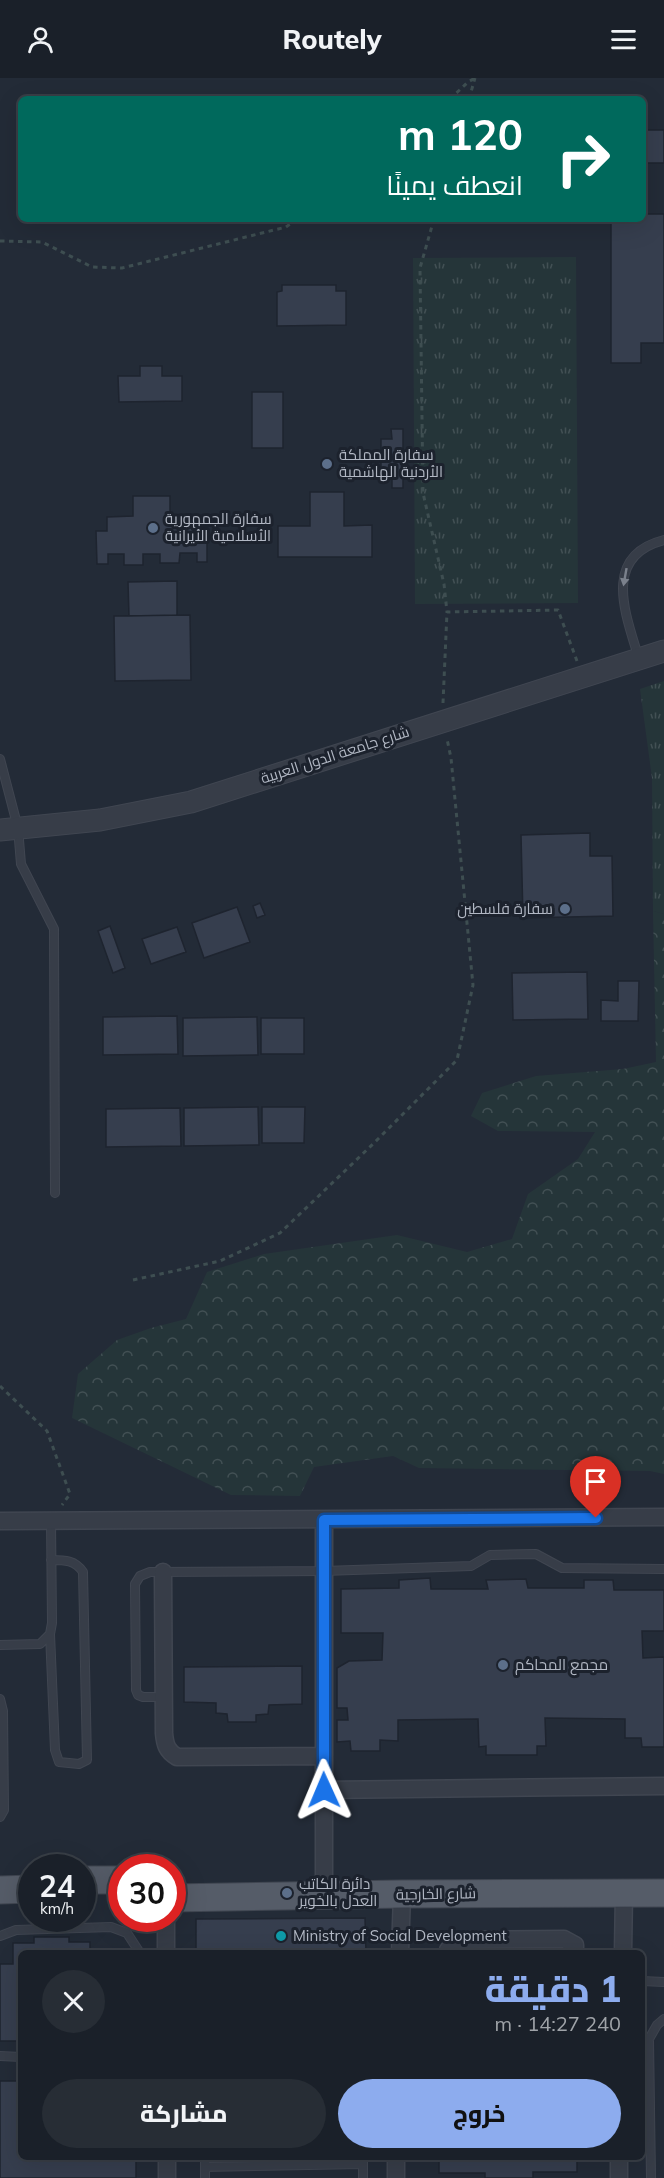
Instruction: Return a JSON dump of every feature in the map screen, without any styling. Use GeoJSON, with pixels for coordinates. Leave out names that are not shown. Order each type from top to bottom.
{"type":"FeatureCollection","features":[{"type":"Feature","properties":{"kind":"main road"},"geometry":{"type":"LineString","coordinates":[[560,1876],[581,1884],[618,1886],[624,1892],[636,1886],[664,1882]]}},
{"type":"Feature","properties":{"kind":"main road","name":"شارع الخارجية"},"geometry":{"type":"LineString","coordinates":[[186,1897],[332,1884],[464,1878],[664,1876]]}},
{"type":"Feature","properties":{"kind":"main road"},"geometry":{"type":"LineString","coordinates":[[402,1894],[411,1887],[450,1883],[464,1878]]}},
{"type":"Feature","properties":{"kind":"main road","name":"شارع الخارجية"},"geometry":{"type":"LineString","coordinates":[[186,1880],[251,1879],[393,1887],[402,1894],[664,1893]]}},
{"type":"Feature","properties":{"kind":"main road"},"geometry":{"type":"LineString","coordinates":[[186,1890],[234,1888],[251,1879]]}},
{"type":"Feature","properties":{"kind":"main road"},"geometry":{"type":"LineString","coordinates":[[0,1880],[18,1880]]}},
{"type":"Feature","properties":{"kind":"main road"},"geometry":{"type":"LineString","coordinates":[[0,1890],[18,1889]]}},
{"type":"Feature","properties":{"kind":"main road"},"geometry":{"type":"LineString","coordinates":[[0,1899],[18,1899]]}},
{"type":"Feature","properties":{"kind":"street","name":"شارع جامعة الدول العربية"},"geometry":{"type":"LineString","coordinates":[[9,829],[100,820],[191,802],[664,651]]}},
{"type":"Feature","properties":{"kind":"street"},"geometry":{"type":"LineString","coordinates":[[0,1521],[664,1517]]}},
{"type":"Feature","properties":{"kind":"street"},"geometry":{"type":"LineString","coordinates":[[324,1520],[324,1790],[332,1884]]}},
{"type":"Feature","properties":{"kind":"street"},"geometry":{"type":"LineString","coordinates":[[163,1572],[165,1745],[170,1753],[177,1758],[324,1756]]}},
{"type":"Feature","properties":{"kind":"street"},"geometry":{"type":"LineString","coordinates":[[324,1790],[664,1786]]}},
{"type":"Feature","properties":{"kind":"street"},"geometry":{"type":"LineString","coordinates":[[623,1950],[624,1892]]}},
{"type":"Feature","properties":{"kind":"street"},"geometry":{"type":"LineString","coordinates":[[400,1950],[402,1894]]}},
{"type":"Feature","properties":{"kind":"street"},"geometry":{"type":"LineString","coordinates":[[166,1932],[166,1950]]}},
{"type":"Feature","properties":{"kind":"street"},"geometry":{"type":"LineString","coordinates":[[448,1950],[454,1944],[464,1940],[564,1939],[575,1945],[575,1950]]}},
{"type":"Feature","properties":{"kind":"street"},"geometry":{"type":"LineString","coordinates":[[167,2160],[167,2178]]}},
{"type":"Feature","properties":{"kind":"street"},"geometry":{"type":"LineString","coordinates":[[396,2160],[396,2178]]}},
{"type":"Feature","properties":{"kind":"street"},"geometry":{"type":"LineString","coordinates":[[619,2160],[619,2178]]}},
{"type":"Feature","properties":{"kind":"lane"},"geometry":{"type":"LineString","coordinates":[[639,659],[625,613],[622,589],[625,569],[636,553],[649,544],[664,540]]}},
{"type":"Feature","properties":{"kind":"lane"},"geometry":{"type":"LineString","coordinates":[[0,759],[9,829],[21,864],[54,929],[55,1193]]}},
{"type":"Feature","properties":{"kind":"lane"},"geometry":{"type":"LineString","coordinates":[[51,1521],[51,1560],[52,1623],[50,1634],[55,1750],[59,1762],[79,1764],[87,1760],[83,1572],[79,1566],[68,1560],[51,1560]]}},
{"type":"Feature","properties":{"kind":"lane"},"geometry":{"type":"LineString","coordinates":[[164,1697],[143,1697],[138,1695],[136,1690],[135,1584],[140,1576],[150,1572],[471,1566],[490,1555],[536,1554],[562,1568],[664,1569]]}},
{"type":"Feature","properties":{"kind":"lane"},"geometry":{"type":"LineString","coordinates":[[0,1645],[40,1644],[50,1634]]}},
{"type":"Feature","properties":{"kind":"lane"},"geometry":{"type":"LineString","coordinates":[[0,1699],[3,1711],[4,1810],[0,1817]]}},
{"type":"Feature","properties":{"kind":"lane"},"geometry":{"type":"LineString","coordinates":[[0,1936],[16,1930],[111,1927],[127,1933],[138,1950]]}},
{"type":"Feature","properties":{"kind":"lane"},"geometry":{"type":"LineString","coordinates":[[645,1981],[664,1982]]}},
{"type":"Feature","properties":{"kind":"lane"},"geometry":{"type":"LineString","coordinates":[[651,2178],[649,2039],[657,2025],[664,2019]]}},
{"type":"Feature","properties":{"kind":"lane"},"geometry":{"type":"LineString","coordinates":[[0,2056],[18,2057]]}},
{"type":"Feature","properties":{"kind":"lane"},"geometry":{"type":"LineString","coordinates":[[205,2160],[205,2178]]}},
{"type":"Feature","properties":{"kind":"lane"},"geometry":{"type":"LineString","coordinates":[[205,2167],[363,2160],[363,2178]]}},
{"type":"Feature","properties":{"kind":"path"},"geometry":{"type":"LineString","coordinates":[[453,96],[475,78]]}},
{"type":"Feature","properties":{"kind":"path"},"geometry":{"type":"LineString","coordinates":[[470,96],[475,78]]}},
{"type":"Feature","properties":{"kind":"path"},"geometry":{"type":"LineString","coordinates":[[0,241],[42,242],[92,267],[122,268],[286,227],[293,222]]}},
{"type":"Feature","properties":{"kind":"path"},"geometry":{"type":"LineString","coordinates":[[133,1280],[220,1261],[280,1233],[457,1060],[472,985],[452,770],[442,722],[447,612],[444,584],[423,493],[420,268],[433,222]]}},
{"type":"Feature","properties":{"kind":"path"},"geometry":{"type":"LineString","coordinates":[[447,612],[558,610],[582,677]]}},
{"type":"Feature","properties":{"kind":"path"},"geometry":{"type":"LineString","coordinates":[[0,1386],[47,1431],[70,1494],[51,1521]]}},
{"type":"Feature","properties":{"kind":"green space"},"geometry":{"type":"Polygon","coordinates":[[[576,257],[578,603],[415,604],[413,258],[576,257]]]}},
{"type":"Feature","properties":{"kind":"green space"},"geometry":{"type":"Polygon","coordinates":[[[664,681],[664,914],[653,911],[652,778],[640,689],[664,681]]]}},
{"type":"Feature","properties":{"kind":"green space"},"geometry":{"type":"Polygon","coordinates":[[[653,911],[664,914],[664,1474],[650,1471],[419,1468],[393,1456],[314,1467],[300,1496],[231,1495],[72,1418],[78,1374],[117,1340],[186,1319],[207,1272],[264,1254],[397,1235],[467,1252],[512,1239],[528,1194],[578,1159],[595,1132],[498,1131],[471,1116],[482,1093],[536,1076],[623,1069],[656,1062],[653,911]]]}},
{"type":"Feature","properties":{"kind":"building"},"geometry":{"type":"Polygon","coordinates":[[[646,130],[664,130],[664,163],[646,163],[646,130]]]}},
{"type":"Feature","properties":{"kind":"building"},"geometry":{"type":"Polygon","coordinates":[[[646,214],[664,214],[664,343],[641,343],[641,363],[611,363],[611,222],[646,222],[646,214]]]}},
{"type":"Feature","properties":{"kind":"building"},"geometry":{"type":"Polygon","coordinates":[[[282,285],[336,285],[336,291],[346,291],[346,325],[277,326],[277,292],[282,291],[282,285]]]}},
{"type":"Feature","properties":{"kind":"building"},"geometry":{"type":"Polygon","coordinates":[[[140,366],[162,366],[162,376],[182,376],[182,401],[119,402],[118,376],[140,376],[140,366]]]}},
{"type":"Feature","properties":{"kind":"building"},"geometry":{"type":"Polygon","coordinates":[[[252,392],[283,392],[283,448],[252,448],[252,392]]]}},
{"type":"Feature","properties":{"kind":"building"},"geometry":{"type":"Polygon","coordinates":[[[391,429],[403,429],[403,488],[392,488],[392,479],[381,479],[381,439],[392,439],[391,429]]]}},
{"type":"Feature","properties":{"kind":"building"},"geometry":{"type":"Polygon","coordinates":[[[310,492],[344,492],[344,526],[372,525],[372,557],[278,557],[278,526],[310,526],[310,492]]]}},
{"type":"Feature","properties":{"kind":"building"},"geometry":{"type":"Polygon","coordinates":[[[133,496],[170,496],[170,516],[198,516],[198,530],[207,531],[207,562],[197,562],[197,553],[180,553],[179,563],[160,563],[160,554],[143,554],[143,565],[124,565],[124,554],[108,554],[108,564],[97,564],[96,531],[107,531],[107,517],[133,516],[133,496]]]}},
{"type":"Feature","properties":{"kind":"building"},"geometry":{"type":"Polygon","coordinates":[[[177,581],[177,615],[129,616],[128,582],[177,581]]]}},
{"type":"Feature","properties":{"kind":"building"},"geometry":{"type":"Polygon","coordinates":[[[190,615],[191,680],[115,681],[114,616],[190,615]]]}},
{"type":"Feature","properties":{"kind":"building"},"geometry":{"type":"Polygon","coordinates":[[[590,833],[590,856],[612,856],[613,916],[523,918],[521,835],[590,833]]]}},
{"type":"Feature","properties":{"kind":"building"},"geometry":{"type":"Polygon","coordinates":[[[260,903],[265,915],[257,918],[253,906],[260,903]]]}},
{"type":"Feature","properties":{"kind":"building"},"geometry":{"type":"Polygon","coordinates":[[[237,907],[250,942],[204,958],[192,923],[237,907]]]}},
{"type":"Feature","properties":{"kind":"building"},"geometry":{"type":"Polygon","coordinates":[[[110,926],[125,968],[113,973],[98,931],[110,926]]]}},
{"type":"Feature","properties":{"kind":"building"},"geometry":{"type":"Polygon","coordinates":[[[177,927],[186,952],[151,964],[142,939],[177,927]]]}},
{"type":"Feature","properties":{"kind":"building"},"geometry":{"type":"Polygon","coordinates":[[[587,972],[588,1019],[513,1020],[512,973],[587,972]]]}},
{"type":"Feature","properties":{"kind":"building"},"geometry":{"type":"Polygon","coordinates":[[[618,981],[639,981],[638,1021],[601,1021],[601,1000],[618,1001],[618,981]]]}},
{"type":"Feature","properties":{"kind":"building"},"geometry":{"type":"Polygon","coordinates":[[[177,1016],[178,1054],[103,1055],[103,1017],[177,1016]]]}},
{"type":"Feature","properties":{"kind":"building"},"geometry":{"type":"Polygon","coordinates":[[[257,1017],[258,1055],[183,1056],[183,1018],[257,1017]]]}},
{"type":"Feature","properties":{"kind":"building"},"geometry":{"type":"Polygon","coordinates":[[[261,1018],[304,1018],[304,1054],[261,1054],[261,1018]]]}},
{"type":"Feature","properties":{"kind":"building"},"geometry":{"type":"Polygon","coordinates":[[[258,1107],[259,1145],[184,1146],[184,1108],[258,1107]]]}},
{"type":"Feature","properties":{"kind":"building"},"geometry":{"type":"Polygon","coordinates":[[[262,1107],[305,1107],[304,1143],[262,1143],[262,1107]]]}},
{"type":"Feature","properties":{"kind":"building"},"geometry":{"type":"Polygon","coordinates":[[[180,1108],[181,1146],[106,1147],[106,1109],[180,1108]]]}},
{"type":"Feature","properties":{"kind":"building","name":"مجمع المحاكم"},"geometry":{"type":"Polygon","coordinates":[[[430,1578],[431,1589],[488,1589],[486,1580],[526,1579],[528,1588],[584,1588],[584,1580],[613,1580],[614,1590],[664,1590],[664,1631],[642,1631],[643,1658],[664,1657],[664,1747],[642,1747],[641,1738],[625,1738],[625,1719],[545,1718],[546,1746],[537,1746],[537,1755],[486,1755],[486,1746],[479,1747],[478,1719],[398,1720],[398,1741],[380,1740],[380,1751],[351,1751],[350,1741],[337,1742],[337,1720],[348,1720],[347,1708],[337,1708],[337,1668],[349,1661],[382,1660],[383,1633],[341,1633],[341,1589],[399,1588],[399,1580],[430,1578]]]}},
{"type":"Feature","properties":{"kind":"building"},"geometry":{"type":"Polygon","coordinates":[[[302,1666],[302,1704],[269,1705],[268,1714],[256,1715],[256,1722],[228,1722],[227,1714],[216,1713],[216,1703],[184,1702],[184,1667],[302,1666]]]}},
{"type":"Feature","properties":{"kind":"building","name":"Ministry of Social Development"},"geometry":{"type":"Polygon","coordinates":[[[365,1918],[366,1950],[196,1950],[196,1919],[365,1918]]]}},
{"type":"Feature","properties":{"kind":"building"},"geometry":{"type":"Polygon","coordinates":[[[34,1937],[69,1937],[69,1942],[90,1942],[90,1950],[18,1950],[18,2041],[0,2041],[0,1964],[13,1964],[13,1943],[34,1943],[34,1937]]]}},
{"type":"Feature","properties":{"kind":"building"},"geometry":{"type":"Polygon","coordinates":[[[0,2081],[18,2081],[18,2160],[136,2160],[136,2178],[0,2178],[0,2081]]]}},
{"type":"Feature","properties":{"kind":"building"},"geometry":{"type":"Polygon","coordinates":[[[439,2160],[577,2160],[577,2172],[533,2172],[533,2178],[485,2178],[485,2173],[439,2173],[439,2160]]]}},
{"type":"Feature","properties":{"kind":"place","name":"سفارة المملكة الأردنية الهاشمية"},"geometry":{"type":"Point","coordinates":[327,464]}},
{"type":"Feature","properties":{"kind":"place","name":"سفارة الجمهورية الأسلامية الأيرانية"},"geometry":{"type":"Point","coordinates":[153,528]}},
{"type":"Feature","properties":{"kind":"place","name":"سفارة فلسطين"},"geometry":{"type":"Point","coordinates":[565,909]}},
{"type":"Feature","properties":{"kind":"place","name":"مجمع المحاكم"},"geometry":{"type":"Point","coordinates":[503,1665]}},
{"type":"Feature","properties":{"kind":"place","name":"دائرة الكاتب العدل بالخوير"},"geometry":{"type":"Point","coordinates":[287,1893]}},
{"type":"Feature","properties":{"kind":"place","name":"Ministry of Social Development"},"geometry":{"type":"Point","coordinates":[281,1936]}},
{"type":"Feature","properties":{"kind":"route"},"geometry":{"type":"LineString","coordinates":[[324,1790],[324,1520],[596,1518]]}}]}
